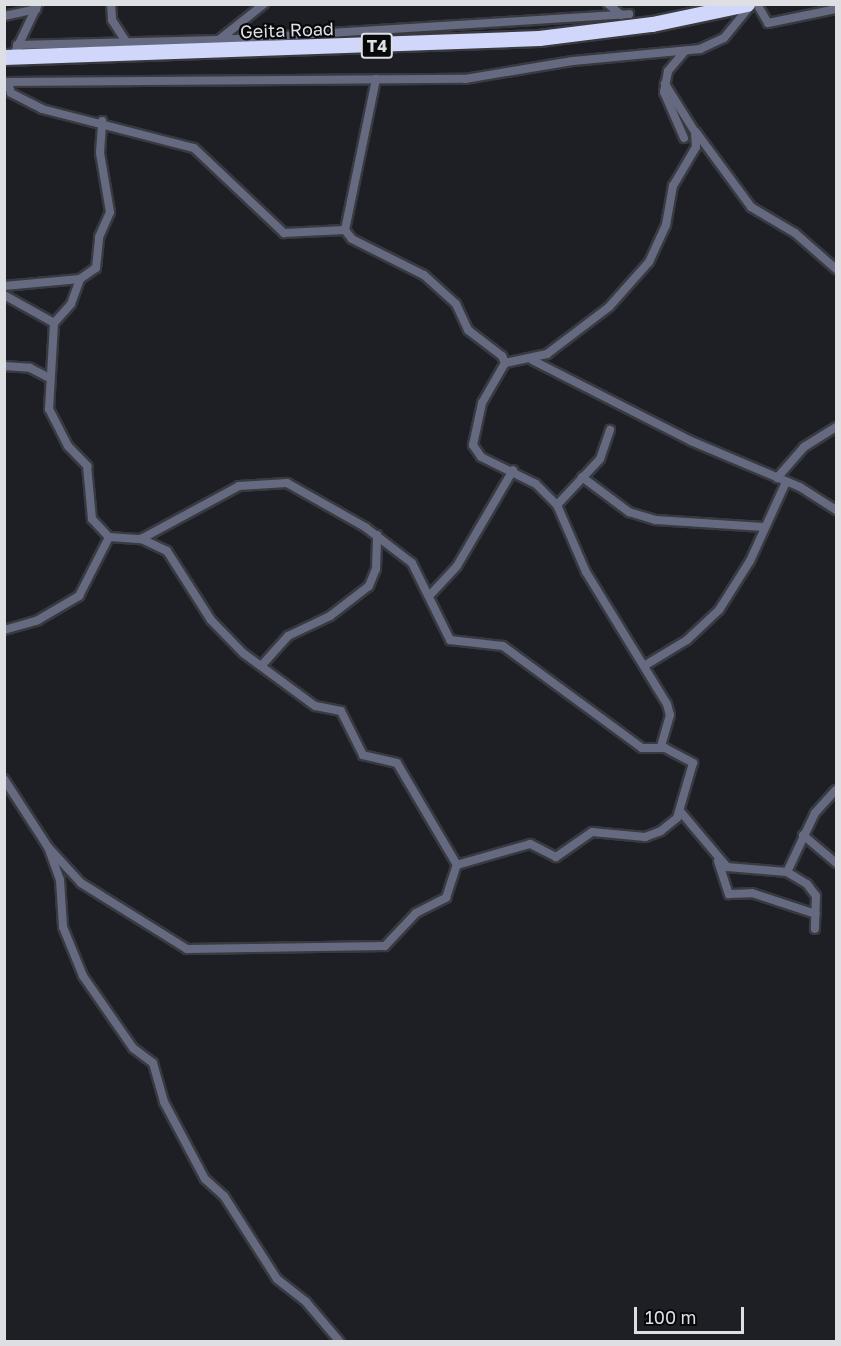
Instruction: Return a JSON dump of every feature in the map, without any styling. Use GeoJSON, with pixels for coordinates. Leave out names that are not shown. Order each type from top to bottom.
{"type":"FeatureCollection","features":[{"type":"Feature","properties":{"kind":"highway","name":"Geita Road"},"geometry":{"type":"LineString","coordinates":[[12,53],[395,45],[627,15],[749,4]]}},
{"type":"Feature","properties":{"kind":"street"},"geometry":{"type":"LineString","coordinates":[[111,4],[112,20],[125,40]]}},
{"type":"Feature","properties":{"kind":"street"},"geometry":{"type":"LineString","coordinates":[[218,40],[264,4]]}},
{"type":"Feature","properties":{"kind":"street"},"geometry":{"type":"LineString","coordinates":[[608,4],[627,15]]}},
{"type":"Feature","properties":{"kind":"street"},"geometry":{"type":"LineString","coordinates":[[345,230],[284,233],[194,148],[102,121],[25,102],[10,91],[6,82],[376,79],[443,82],[593,58],[684,52],[718,42],[749,4]]}},
{"type":"Feature","properties":{"kind":"street"},"geometry":{"type":"LineString","coordinates":[[757,4],[768,23],[837,9]]}},
{"type":"Feature","properties":{"kind":"street"},"geometry":{"type":"LineString","coordinates":[[12,53],[37,7]]}},
{"type":"Feature","properties":{"kind":"street"},"geometry":{"type":"LineString","coordinates":[[4,16],[37,7]]}},
{"type":"Feature","properties":{"kind":"street"},"geometry":{"type":"LineString","coordinates":[[12,53],[125,40],[218,40],[627,15]]}},
{"type":"Feature","properties":{"kind":"street"},"geometry":{"type":"LineString","coordinates":[[684,52],[665,84],[667,104],[684,138]]}},
{"type":"Feature","properties":{"kind":"street"},"geometry":{"type":"LineString","coordinates":[[376,79],[345,230],[352,239],[424,275],[456,304],[468,330],[491,345],[505,363]]}},
{"type":"Feature","properties":{"kind":"street"},"geometry":{"type":"LineString","coordinates":[[665,84],[695,132],[751,207],[795,233],[837,269]]}},
{"type":"Feature","properties":{"kind":"street"},"geometry":{"type":"LineString","coordinates":[[4,286],[80,279],[96,268],[99,237],[112,206],[101,162],[102,121]]}},
{"type":"Feature","properties":{"kind":"street"},"geometry":{"type":"LineString","coordinates":[[505,363],[532,360],[609,307],[643,271],[666,225],[676,180],[695,150],[695,132]]}},
{"type":"Feature","properties":{"kind":"street"},"geometry":{"type":"LineString","coordinates":[[4,779],[48,847],[81,883],[124,914],[169,942],[202,950],[386,946],[416,913],[446,898],[457,865],[397,763],[363,755],[341,711],[315,706],[262,665],[211,620],[167,551],[141,539],[109,537],[92,519],[87,466],[68,446],[49,409],[48,377],[54,323],[71,304],[80,279]]}},
{"type":"Feature","properties":{"kind":"street"},"geometry":{"type":"LineString","coordinates":[[4,295],[54,323]]}},
{"type":"Feature","properties":{"kind":"street"},"geometry":{"type":"LineString","coordinates":[[532,360],[786,482],[837,510]]}},
{"type":"Feature","properties":{"kind":"street"},"geometry":{"type":"LineString","coordinates":[[505,363],[482,403],[472,437],[481,457],[513,470],[557,505],[586,572],[644,666],[670,715],[661,747]]}},
{"type":"Feature","properties":{"kind":"street"},"geometry":{"type":"LineString","coordinates":[[4,366],[48,377]]}},
{"type":"Feature","properties":{"kind":"street"},"geometry":{"type":"LineString","coordinates":[[777,478],[804,447],[837,427]]}},
{"type":"Feature","properties":{"kind":"street"},"geometry":{"type":"LineString","coordinates":[[557,505],[600,459],[610,430]]}},
{"type":"Feature","properties":{"kind":"street"},"geometry":{"type":"LineString","coordinates":[[431,594],[457,566],[513,470]]}},
{"type":"Feature","properties":{"kind":"street"},"geometry":{"type":"LineString","coordinates":[[582,477],[629,512],[656,520],[763,526]]}},
{"type":"Feature","properties":{"kind":"street"},"geometry":{"type":"LineString","coordinates":[[141,539],[239,486],[268,481],[287,483],[377,535],[412,563],[431,594],[437,622],[455,644],[484,640],[503,646],[593,717],[642,748],[661,747],[693,763],[680,811],[673,825],[645,837],[592,832],[556,857],[530,844],[457,865]]}},
{"type":"Feature","properties":{"kind":"street"},"geometry":{"type":"LineString","coordinates":[[644,666],[687,640],[719,610],[750,561],[763,526],[786,482]]}},
{"type":"Feature","properties":{"kind":"street"},"geometry":{"type":"LineString","coordinates":[[262,665],[288,636],[342,609],[369,586],[376,569],[377,535]]}},
{"type":"Feature","properties":{"kind":"street"},"geometry":{"type":"LineString","coordinates":[[4,630],[38,620],[79,596],[109,537]]}},
{"type":"Feature","properties":{"kind":"street"},"geometry":{"type":"LineString","coordinates":[[787,872],[803,834],[837,790]]}},
{"type":"Feature","properties":{"kind":"street"},"geometry":{"type":"LineString","coordinates":[[680,811],[718,861],[729,894],[752,893],[816,914]]}},
{"type":"Feature","properties":{"kind":"street"},"geometry":{"type":"LineString","coordinates":[[803,834],[837,863]]}},
{"type":"Feature","properties":{"kind":"street"},"geometry":{"type":"LineString","coordinates":[[48,847],[60,880],[63,927],[83,976],[133,1048],[153,1063],[164,1102],[205,1179],[224,1196],[277,1279],[340,1341]]}},
{"type":"Feature","properties":{"kind":"street"},"geometry":{"type":"LineString","coordinates":[[718,861],[787,872],[813,890],[815,929]]}}]}
